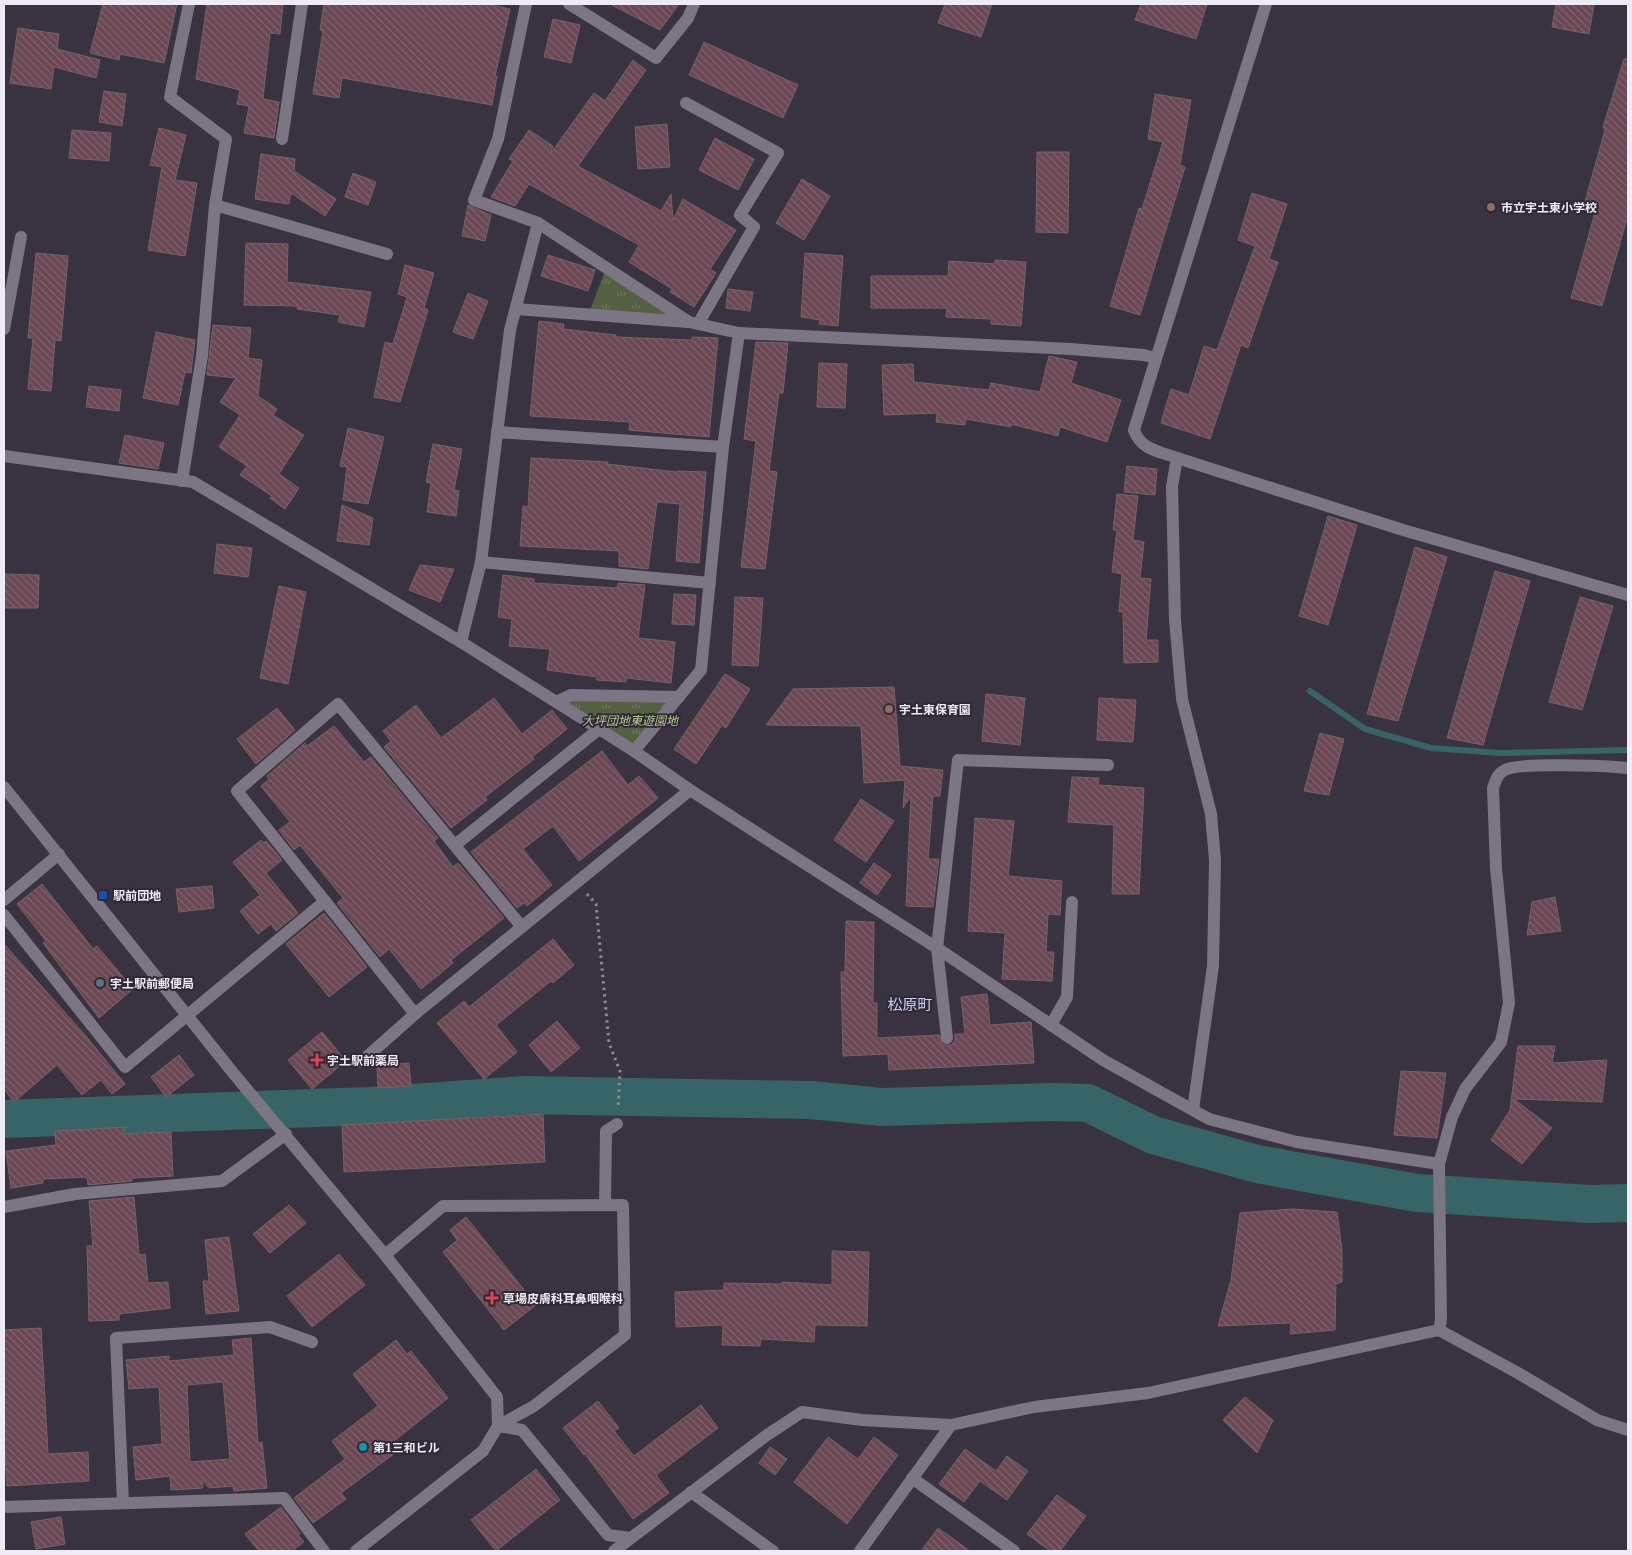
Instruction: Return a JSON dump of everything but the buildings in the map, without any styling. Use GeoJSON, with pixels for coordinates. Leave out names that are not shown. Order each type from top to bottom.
{"type":"FeatureCollection","features":[{"type":"Feature","properties":{"kind":"street"},"geometry":{"type":"LineString","coordinates":[[182,481],[202,356],[214,205],[226,139],[170,97],[188,4]]}},
{"type":"Feature","properties":{"kind":"street"},"geometry":{"type":"LineString","coordinates":[[282,138],[302,4]]}},
{"type":"Feature","properties":{"kind":"street"},"geometry":{"type":"LineString","coordinates":[[526,4],[498,139],[474,200],[538,223],[694,323]]}},
{"type":"Feature","properties":{"kind":"street"},"geometry":{"type":"LineString","coordinates":[[569,4],[656,58],[688,18],[694,4]]}},
{"type":"Feature","properties":{"kind":"street"},"geometry":{"type":"LineString","coordinates":[[1266,4],[1155,358],[1134,430],[1138,441],[1144,446],[1177,458],[1404,530],[1628,595]]}},
{"type":"Feature","properties":{"kind":"street"},"geometry":{"type":"LineString","coordinates":[[686,103],[778,154],[740,215],[754,227],[694,323]]}},
{"type":"Feature","properties":{"kind":"street"},"geometry":{"type":"LineString","coordinates":[[214,205],[387,254]]}},
{"type":"Feature","properties":{"kind":"street"},"geometry":{"type":"LineString","coordinates":[[460,642],[481,562],[510,330],[538,223]]}},
{"type":"Feature","properties":{"kind":"street"},"geometry":{"type":"LineString","coordinates":[[4,329],[20,237]]}},
{"type":"Feature","properties":{"kind":"street"},"geometry":{"type":"LineString","coordinates":[[516,309],[694,323],[739,333],[1071,349],[1144,355],[1155,358]]}},
{"type":"Feature","properties":{"kind":"street"},"geometry":{"type":"LineString","coordinates":[[634,751],[701,670],[723,447],[739,333]]}},
{"type":"Feature","properties":{"kind":"street"},"geometry":{"type":"LineString","coordinates":[[497,432],[723,447]]}},
{"type":"Feature","properties":{"kind":"street"},"geometry":{"type":"LineString","coordinates":[[4,456],[194,482],[460,642],[634,751],[690,790],[937,948],[1103,1060],[1193,1110],[1209,1118],[1297,1142],[1439,1169]]}},
{"type":"Feature","properties":{"kind":"street"},"geometry":{"type":"LineString","coordinates":[[1177,458],[1172,486],[1175,620],[1182,698],[1211,814],[1215,860],[1213,966],[1193,1110]]}},
{"type":"Feature","properties":{"kind":"street"},"geometry":{"type":"LineString","coordinates":[[481,562],[710,583]]}},
{"type":"Feature","properties":{"kind":"street"},"geometry":{"type":"LineString","coordinates":[[556,702],[570,695],[679,697]]}},
{"type":"Feature","properties":{"kind":"street"},"geometry":{"type":"LineString","coordinates":[[415,1014],[237,791],[338,704],[522,927]]}},
{"type":"Feature","properties":{"kind":"street"},"geometry":{"type":"LineString","coordinates":[[455,844],[599,729]]}},
{"type":"Feature","properties":{"kind":"street"},"geometry":{"type":"LineString","coordinates":[[947,1038],[937,948],[958,760],[1108,765]]}},
{"type":"Feature","properties":{"kind":"street"},"geometry":{"type":"LineString","coordinates":[[1439,1330],[1441,1320],[1439,1169],[1452,1118],[1465,1089],[1496,1051],[1505,1030],[1509,1003],[1496,868],[1492,788],[1497,775],[1507,768],[1550,766],[1628,768]]}},
{"type":"Feature","properties":{"kind":"street"},"geometry":{"type":"LineString","coordinates":[[4,787],[187,1015],[385,1255],[497,1397],[498,1426]]}},
{"type":"Feature","properties":{"kind":"street"},"geometry":{"type":"LineString","coordinates":[[361,1062],[415,1014],[690,790]]}},
{"type":"Feature","properties":{"kind":"street"},"geometry":{"type":"LineString","coordinates":[[4,900],[59,854]]}},
{"type":"Feature","properties":{"kind":"street"},"geometry":{"type":"LineString","coordinates":[[4,915],[125,1067],[325,901]]}},
{"type":"Feature","properties":{"kind":"street"},"geometry":{"type":"LineString","coordinates":[[1051,1025],[1067,997],[1072,902]]}},
{"type":"Feature","properties":{"kind":"street"},"geometry":{"type":"LineString","coordinates":[[606,1205],[606,1131],[617,1124]]}},
{"type":"Feature","properties":{"kind":"street"},"geometry":{"type":"LineString","coordinates":[[4,1207],[75,1194],[222,1181],[286,1134]]}},
{"type":"Feature","properties":{"kind":"street"},"geometry":{"type":"LineString","coordinates":[[356,1551],[483,1451],[498,1426],[534,1406],[626,1335],[623,1205],[443,1206],[385,1255]]}},
{"type":"Feature","properties":{"kind":"street"},"geometry":{"type":"LineString","coordinates":[[123,1503],[116,1338],[270,1326],[312,1342]]}},
{"type":"Feature","properties":{"kind":"street"},"geometry":{"type":"LineString","coordinates":[[614,1551],[767,1435],[802,1412],[862,1420],[950,1425],[1034,1407],[1148,1393],[1439,1330],[1596,1420],[1628,1430]]}},
{"type":"Feature","properties":{"kind":"street"},"geometry":{"type":"LineString","coordinates":[[860,1551],[950,1425]]}},
{"type":"Feature","properties":{"kind":"street"},"geometry":{"type":"LineString","coordinates":[[498,1426],[522,1430],[608,1535],[630,1538]]}},
{"type":"Feature","properties":{"kind":"street"},"geometry":{"type":"LineString","coordinates":[[912,1478],[1014,1551]]}},
{"type":"Feature","properties":{"kind":"street"},"geometry":{"type":"LineString","coordinates":[[691,1492],[773,1551]]}},
{"type":"Feature","properties":{"kind":"street"},"geometry":{"type":"LineString","coordinates":[[4,1507],[284,1498],[324,1551]]}},
{"type":"Feature","properties":{"kind":"path"},"geometry":{"type":"LineString","coordinates":[[576,883],[596,904],[609,1043],[620,1070],[617,1124]]}},
{"type":"Feature","properties":{"kind":"green space"},"geometry":{"type":"Polygon","coordinates":[[[607,266],[689,322],[588,315],[607,266]]]}},
{"type":"Feature","properties":{"kind":"green space","name":"大坪団地東遊園地"},"geometry":{"type":"Polygon","coordinates":[[[571,695],[679,697],[634,751],[556,702],[571,695]]]}},
{"type":"Feature","properties":{"kind":"waterway"},"geometry":{"type":"LineString","coordinates":[[1310,691],[1365,729],[1431,748],[1500,753],[1628,750]]}},
{"type":"Feature","properties":{"kind":"waterway"},"geometry":{"type":"LineString","coordinates":[[4,1119],[370,1106],[524,1095],[811,1100],[882,1107],[1052,1102],[1088,1103],[1153,1135],[1257,1164],[1417,1193],[1590,1204],[1628,1203]]}},
{"type":"Feature","properties":{"kind":"place","name":"市立宇土東小学校"},"geometry":{"type":"Point","coordinates":[1491,207]}},
{"type":"Feature","properties":{"kind":"place","name":"宇土東保育園"},"geometry":{"type":"Point","coordinates":[889,709]}},
{"type":"Feature","properties":{"kind":"place","name":"駅前団地"},"geometry":{"type":"Point","coordinates":[103,895]}},
{"type":"Feature","properties":{"kind":"place","name":"宇土駅前郵便局"},"geometry":{"type":"Point","coordinates":[100,983]}},
{"type":"Feature","properties":{"kind":"place","name":"宇土駅前薬局"},"geometry":{"type":"Point","coordinates":[317,1060]}},
{"type":"Feature","properties":{"kind":"place","name":"草場皮膚科耳鼻咽喉科"},"geometry":{"type":"Point","coordinates":[492,1298]}},
{"type":"Feature","properties":{"kind":"place","name":"第1三和ビル"},"geometry":{"type":"Point","coordinates":[363,1447]}},
{"type":"Feature","properties":{"kind":"district","name":"松原町"},"geometry":{"type":"Point","coordinates":[910,1004]}}]}
